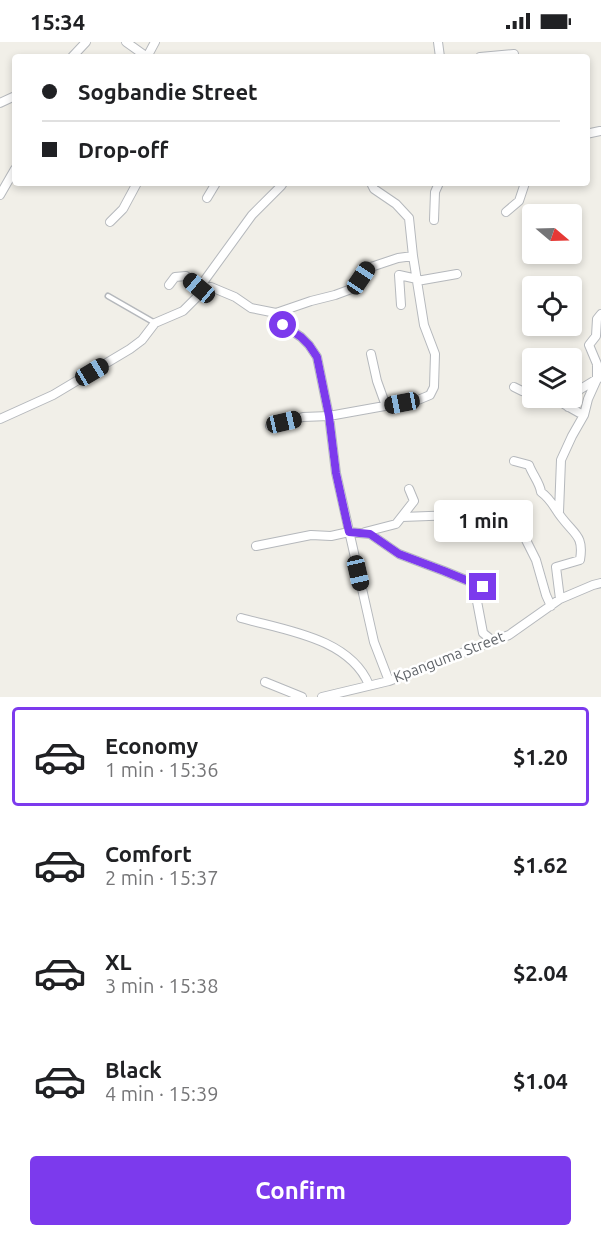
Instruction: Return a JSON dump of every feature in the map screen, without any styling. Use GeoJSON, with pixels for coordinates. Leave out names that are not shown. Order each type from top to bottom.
{"type":"FeatureCollection","features":[{"type":"Feature","properties":{"kind":"street"},"geometry":{"type":"LineString","coordinates":[[75,54],[86,42]]}},
{"type":"Feature","properties":{"kind":"street"},"geometry":{"type":"LineString","coordinates":[[126,42],[139,54]]}},
{"type":"Feature","properties":{"kind":"street"},"geometry":{"type":"LineString","coordinates":[[0,195],[12,174]]}},
{"type":"Feature","properties":{"kind":"street"},"geometry":{"type":"LineString","coordinates":[[110,222],[123,209],[135,186]]}},
{"type":"Feature","properties":{"kind":"street"},"geometry":{"type":"LineString","coordinates":[[207,198],[214,186]]}},
{"type":"Feature","properties":{"kind":"street"},"geometry":{"type":"LineString","coordinates":[[0,419],[53,395],[130,349],[142,340],[155,323],[183,311],[199,295],[199,288],[252,214],[281,186]]}},
{"type":"Feature","properties":{"kind":"street"},"geometry":{"type":"LineString","coordinates":[[270,426],[303,417],[329,416],[424,398],[430,395],[434,387],[435,354],[424,325],[409,218],[396,204],[372,186]]}},
{"type":"Feature","properties":{"kind":"street"},"geometry":{"type":"LineString","coordinates":[[434,220],[435,192],[438,186]]}},
{"type":"Feature","properties":{"kind":"street"},"geometry":{"type":"LineString","coordinates":[[506,212],[519,201],[524,186]]}},
{"type":"Feature","properties":{"kind":"street"},"geometry":{"type":"LineString","coordinates":[[169,285],[175,277],[186,276],[199,288],[211,287],[235,297],[251,308],[276,313],[354,288],[368,268],[398,258],[413,256]]}},
{"type":"Feature","properties":{"kind":"street"},"geometry":{"type":"LineString","coordinates":[[401,305],[399,275],[417,280],[457,274]]}},
{"type":"Feature","properties":{"kind":"street"},"geometry":{"type":"LineString","coordinates":[[559,513],[561,460],[584,415],[588,399],[599,378],[597,364],[589,345],[596,336],[597,319],[601,314]]}},
{"type":"Feature","properties":{"kind":"street"},"geometry":{"type":"LineString","coordinates":[[283,325],[301,337],[317,357],[329,416],[336,473],[349,532],[374,642],[389,681]]}},
{"type":"Feature","properties":{"kind":"street"},"geometry":{"type":"LineString","coordinates":[[371,354],[386,406]]}},
{"type":"Feature","properties":{"kind":"street"},"geometry":{"type":"LineString","coordinates":[[582,388],[599,378]]}},
{"type":"Feature","properties":{"kind":"street"},"geometry":{"type":"LineString","coordinates":[[514,387],[522,391]]}},
{"type":"Feature","properties":{"kind":"street"},"geometry":{"type":"LineString","coordinates":[[570,408],[584,415]]}},
{"type":"Feature","properties":{"kind":"street"},"geometry":{"type":"LineString","coordinates":[[514,461],[529,465],[532,475],[541,486],[541,492],[550,498],[562,519],[575,531],[581,543],[579,560],[556,567],[560,599]]}},
{"type":"Feature","properties":{"kind":"street"},"geometry":{"type":"LineString","coordinates":[[361,533],[396,524],[414,501],[409,489]]}},
{"type":"Feature","properties":{"kind":"street"},"geometry":{"type":"LineString","coordinates":[[402,517],[456,515],[494,519],[518,515],[526,540],[536,560],[550,606]]}},
{"type":"Feature","properties":{"kind":"street"},"geometry":{"type":"LineString","coordinates":[[256,546],[311,535],[331,536],[349,532],[370,534],[399,554],[483,587],[476,596],[483,633],[493,641]]}},
{"type":"Feature","properties":{"kind":"street","name":"Kpanguma Street"},"geometry":{"type":"LineString","coordinates":[[322,697],[389,681],[509,635],[560,599],[601,583]]}},
{"type":"Feature","properties":{"kind":"street"},"geometry":{"type":"LineString","coordinates":[[241,618],[311,637],[328,644],[354,662],[369,685]]}},
{"type":"Feature","properties":{"kind":"street"},"geometry":{"type":"LineString","coordinates":[[265,682],[302,697]]}},
{"type":"Feature","properties":{"kind":"street"},"geometry":{"type":"LineString","coordinates":[[334,694],[343,697]]}},
{"type":"Feature","properties":{"kind":"lane"},"geometry":{"type":"LineString","coordinates":[[108,296],[155,323]]}},
{"type":"Feature","properties":{"kind":"route"},"geometry":{"type":"LineString","coordinates":[[283,325],[301,337],[317,357],[329,416],[336,473],[349,532],[370,534],[399,554],[483,587]]}}]}
